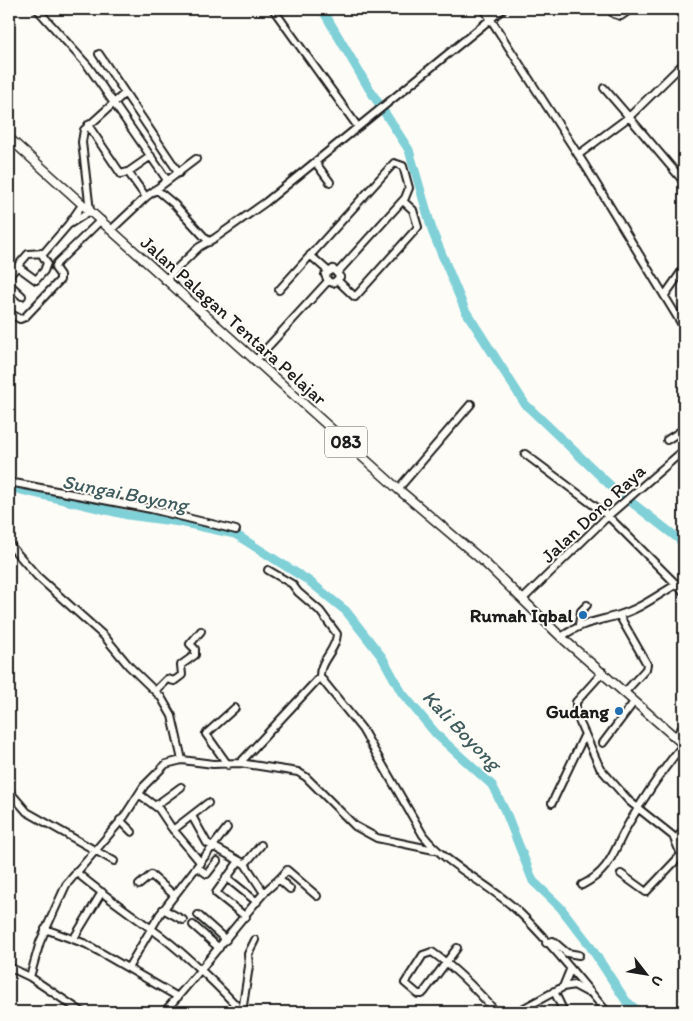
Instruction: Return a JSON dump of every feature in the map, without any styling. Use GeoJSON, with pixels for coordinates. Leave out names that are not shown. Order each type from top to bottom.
{"type":"FeatureCollection","features":[{"type":"Feature","properties":{"kind":"main road","name":"Jalan Palagan Tentara Pelajar"},"geometry":{"type":"LineString","coordinates":[[9,138],[398,489],[483,561],[561,636],[684,745]]}},
{"type":"Feature","properties":{"kind":"street"},"geometry":{"type":"LineString","coordinates":[[37,9],[88,66],[167,180]]}},
{"type":"Feature","properties":{"kind":"street"},"geometry":{"type":"LineString","coordinates":[[273,9],[358,127]]}},
{"type":"Feature","properties":{"kind":"street"},"geometry":{"type":"LineString","coordinates":[[484,9],[578,155],[684,328]]}},
{"type":"Feature","properties":{"kind":"street"},"geometry":{"type":"LineString","coordinates":[[165,280],[199,247],[266,202],[503,9]]}},
{"type":"Feature","properties":{"kind":"street"},"geometry":{"type":"LineString","coordinates":[[609,9],[614,14],[621,16],[631,9]]}},
{"type":"Feature","properties":{"kind":"street"},"geometry":{"type":"LineString","coordinates":[[99,54],[179,173]]}},
{"type":"Feature","properties":{"kind":"street"},"geometry":{"type":"LineString","coordinates":[[578,155],[629,117],[684,63]]}},
{"type":"Feature","properties":{"kind":"street"},"geometry":{"type":"LineString","coordinates":[[604,88],[684,182]]}},
{"type":"Feature","properties":{"kind":"street"},"geometry":{"type":"LineString","coordinates":[[68,225],[76,222],[90,211],[82,142],[84,130],[125,92]]}},
{"type":"Feature","properties":{"kind":"street"},"geometry":{"type":"LineString","coordinates":[[88,125],[118,172],[124,174],[151,156]]}},
{"type":"Feature","properties":{"kind":"street"},"geometry":{"type":"LineString","coordinates":[[111,230],[146,197],[196,159]]}},
{"type":"Feature","properties":{"kind":"street"},"geometry":{"type":"LineString","coordinates":[[315,162],[330,182]]}},
{"type":"Feature","properties":{"kind":"street"},"geometry":{"type":"LineString","coordinates":[[279,290],[394,163],[403,166],[408,176],[410,188],[403,201],[338,272]]}},
{"type":"Feature","properties":{"kind":"street"},"geometry":{"type":"LineString","coordinates":[[128,172],[146,197]]}},
{"type":"Feature","properties":{"kind":"street"},"geometry":{"type":"LineString","coordinates":[[156,189],[174,204],[209,242]]}},
{"type":"Feature","properties":{"kind":"street"},"geometry":{"type":"LineString","coordinates":[[336,280],[355,297],[418,227],[413,210],[403,201]]}},
{"type":"Feature","properties":{"kind":"street"},"geometry":{"type":"LineString","coordinates":[[9,276],[28,254],[44,253],[82,205]]}},
{"type":"Feature","properties":{"kind":"street"},"geometry":{"type":"LineString","coordinates":[[9,313],[20,319],[29,313],[60,280],[60,275],[55,268],[57,263],[101,220]]}},
{"type":"Feature","properties":{"kind":"street"},"geometry":{"type":"LineString","coordinates":[[17,266],[36,280],[47,264],[41,254]]}},
{"type":"Feature","properties":{"kind":"street"},"geometry":{"type":"LineString","coordinates":[[310,255],[328,271]]}},
{"type":"Feature","properties":{"kind":"street"},"geometry":{"type":"LineString","coordinates":[[665,295],[684,268]]}},
{"type":"Feature","properties":{"kind":"street"},"geometry":{"type":"LineString","coordinates":[[333,269],[338,272],[340,277],[333,283],[328,281],[325,275],[328,271],[333,269]]}},
{"type":"Feature","properties":{"kind":"street"},"geometry":{"type":"LineString","coordinates":[[255,361],[328,281]]}},
{"type":"Feature","properties":{"kind":"street"},"geometry":{"type":"LineString","coordinates":[[9,284],[22,296]]}},
{"type":"Feature","properties":{"kind":"street"},"geometry":{"type":"LineString","coordinates":[[398,489],[471,404]]}},
{"type":"Feature","properties":{"kind":"street"},"geometry":{"type":"LineString","coordinates":[[667,440],[684,429]]}},
{"type":"Feature","properties":{"kind":"street","name":"Jalan Dono Raya"},"geometry":{"type":"LineString","coordinates":[[523,599],[608,516],[684,450]]}},
{"type":"Feature","properties":{"kind":"street"},"geometry":{"type":"LineString","coordinates":[[525,454],[608,516],[684,592]]}},
{"type":"Feature","properties":{"kind":"street"},"geometry":{"type":"LineString","coordinates":[[9,482],[151,509],[236,530]]}},
{"type":"Feature","properties":{"kind":"street"},"geometry":{"type":"LineString","coordinates":[[9,544],[38,576],[104,636],[129,666],[155,691],[172,716],[182,760]]}},
{"type":"Feature","properties":{"kind":"street"},"geometry":{"type":"LineString","coordinates":[[268,570],[292,584],[298,592],[320,611],[336,634],[334,648],[320,671],[320,677],[362,729],[423,835],[434,850],[514,908],[607,1012]]}},
{"type":"Feature","properties":{"kind":"street"},"geometry":{"type":"LineString","coordinates":[[561,636],[579,625],[619,615],[640,606],[677,584]]}},
{"type":"Feature","properties":{"kind":"street"},"geometry":{"type":"LineString","coordinates":[[579,625],[581,611],[587,605]]}},
{"type":"Feature","properties":{"kind":"street"},"geometry":{"type":"LineString","coordinates":[[619,615],[648,664],[646,670],[625,692]]}},
{"type":"Feature","properties":{"kind":"street"},"geometry":{"type":"LineString","coordinates":[[155,691],[167,679],[174,681],[182,675],[181,666],[195,655],[195,649],[190,644],[201,631]]}},
{"type":"Feature","properties":{"kind":"street"},"geometry":{"type":"LineString","coordinates":[[603,672],[576,702],[576,711],[585,734],[600,768],[638,808],[666,830],[675,840],[682,858],[646,892],[621,874]]}},
{"type":"Feature","properties":{"kind":"street"},"geometry":{"type":"LineString","coordinates":[[240,763],[320,677]]}},
{"type":"Feature","properties":{"kind":"street"},"geometry":{"type":"LineString","coordinates":[[604,743],[634,702]]}},
{"type":"Feature","properties":{"kind":"street"},"geometry":{"type":"LineString","coordinates":[[228,765],[206,734],[235,708]]}},
{"type":"Feature","properties":{"kind":"street"},"geometry":{"type":"LineString","coordinates":[[675,737],[684,726]]}},
{"type":"Feature","properties":{"kind":"street"},"geometry":{"type":"LineString","coordinates":[[552,803],[585,734]]}},
{"type":"Feature","properties":{"kind":"street"},"geometry":{"type":"LineString","coordinates":[[582,885],[604,870],[638,808],[665,767],[684,745]]}},
{"type":"Feature","properties":{"kind":"street"},"geometry":{"type":"LineString","coordinates":[[30,977],[45,929],[66,885],[139,794],[166,764],[182,760],[228,765],[240,763],[298,772],[306,777],[355,826],[377,838],[434,850]]}},
{"type":"Feature","properties":{"kind":"street"},"geometry":{"type":"LineString","coordinates":[[155,806],[181,786]]}},
{"type":"Feature","properties":{"kind":"street"},"geometry":{"type":"LineString","coordinates":[[9,791],[27,812],[94,852],[114,861]]}},
{"type":"Feature","properties":{"kind":"street"},"geometry":{"type":"LineString","coordinates":[[139,794],[155,806],[207,874],[217,861]]}},
{"type":"Feature","properties":{"kind":"street"},"geometry":{"type":"LineString","coordinates":[[173,830],[208,803]]}},
{"type":"Feature","properties":{"kind":"street"},"geometry":{"type":"LineString","coordinates":[[192,816],[207,843],[213,848],[242,862],[264,893]]}},
{"type":"Feature","properties":{"kind":"street"},"geometry":{"type":"LineString","coordinates":[[120,820],[132,832]]}},
{"type":"Feature","properties":{"kind":"street"},"geometry":{"type":"LineString","coordinates":[[128,968],[163,909],[227,828]]}},
{"type":"Feature","properties":{"kind":"street"},"geometry":{"type":"LineString","coordinates":[[675,840],[684,830]]}},
{"type":"Feature","properties":{"kind":"street"},"geometry":{"type":"LineString","coordinates":[[246,916],[216,894],[226,877],[261,845]]}},
{"type":"Feature","properties":{"kind":"street"},"geometry":{"type":"LineString","coordinates":[[164,1012],[200,972],[264,893],[280,880],[287,870],[317,896]]}},
{"type":"Feature","properties":{"kind":"street"},"geometry":{"type":"LineString","coordinates":[[76,872],[150,929],[200,972],[242,1012]]}},
{"type":"Feature","properties":{"kind":"street"},"geometry":{"type":"LineString","coordinates":[[139,885],[151,875],[174,895]]}},
{"type":"Feature","properties":{"kind":"street"},"geometry":{"type":"LineString","coordinates":[[226,877],[257,902]]}},
{"type":"Feature","properties":{"kind":"street"},"geometry":{"type":"LineString","coordinates":[[280,880],[290,889]]}},
{"type":"Feature","properties":{"kind":"street"},"geometry":{"type":"LineString","coordinates":[[74,938],[102,892]]}},
{"type":"Feature","properties":{"kind":"street"},"geometry":{"type":"LineString","coordinates":[[163,909],[183,920]]}},
{"type":"Feature","properties":{"kind":"street"},"geometry":{"type":"LineString","coordinates":[[198,916],[226,940]]}},
{"type":"Feature","properties":{"kind":"street"},"geometry":{"type":"LineString","coordinates":[[193,925],[219,948]]}},
{"type":"Feature","properties":{"kind":"street"},"geometry":{"type":"LineString","coordinates":[[45,929],[74,938],[178,997]]}},
{"type":"Feature","properties":{"kind":"street"},"geometry":{"type":"LineString","coordinates":[[242,1012],[249,966],[248,954],[255,940]]}},
{"type":"Feature","properties":{"kind":"street"},"geometry":{"type":"LineString","coordinates":[[546,943],[553,941],[567,953],[579,955]]}},
{"type":"Feature","properties":{"kind":"street"},"geometry":{"type":"LineString","coordinates":[[458,948],[447,962],[420,995],[405,983],[423,955],[432,952],[447,962],[496,1012]]}},
{"type":"Feature","properties":{"kind":"street"},"geometry":{"type":"LineString","coordinates":[[9,967],[30,977],[82,1012]]}},
{"type":"Feature","properties":{"kind":"street"},"geometry":{"type":"LineString","coordinates":[[563,987],[570,970]]}},
{"type":"Feature","properties":{"kind":"street"},"geometry":{"type":"LineString","coordinates":[[517,1012],[563,987],[574,986],[591,993]]}},
{"type":"Feature","properties":{"kind":"street"},"geometry":{"type":"LineString","coordinates":[[554,991],[564,1012]]}},
{"type":"Feature","properties":{"kind":"waterway"},"geometry":{"type":"LineString","coordinates":[[322,9],[368,87],[409,150],[433,233],[465,310],[525,404],[613,488],[684,543]]}},
{"type":"Feature","properties":{"kind":"waterway","name":"Kali Boyong"},"geometry":{"type":"LineString","coordinates":[[9,487],[128,515],[180,522],[235,534],[309,581],[346,611],[382,657],[402,693],[437,735],[492,785],[507,815],[533,881],[560,907],[588,943],[626,1001],[639,1012]]}},
{"type":"Feature","properties":{"kind":"place","name":"Rumah Iqbal"},"geometry":{"type":"Point","coordinates":[583,615]}},
{"type":"Feature","properties":{"kind":"place","name":"Gudang"},"geometry":{"type":"Point","coordinates":[619,711]}},
{"type":"Feature","properties":{"kind":"water label","name":"Sungai Boyong"},"geometry":{"type":"Point","coordinates":[125,493]}}]}
